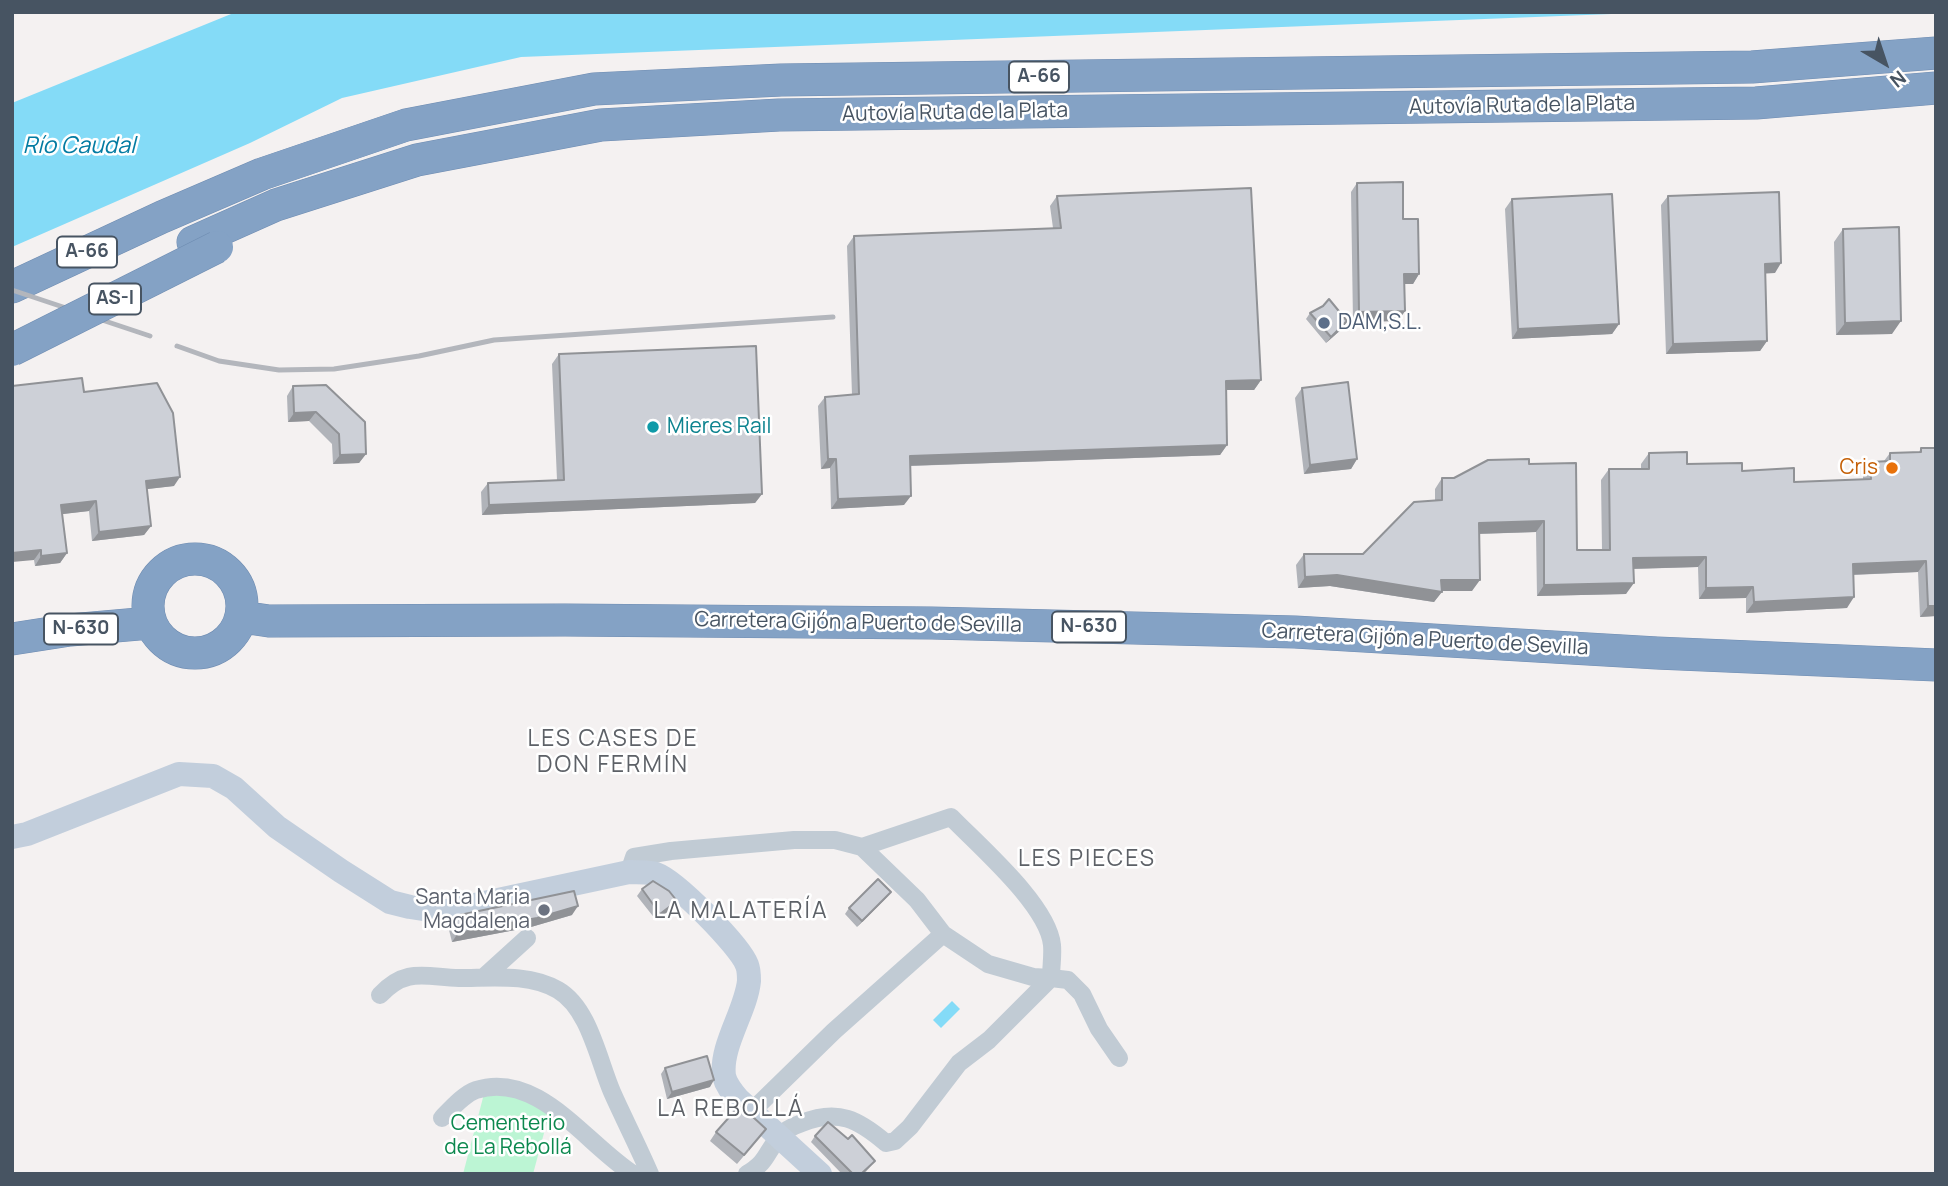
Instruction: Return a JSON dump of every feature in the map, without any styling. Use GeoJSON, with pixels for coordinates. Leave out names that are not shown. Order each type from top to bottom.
{"type":"FeatureCollection","features":[{"type":"Feature","properties":{"kind":"highway","name":"Autovía Ruta de la Plata"},"geometry":{"type":"LineString","coordinates":[[12,287],[162,216],[262,174],[406,125],[594,89],[781,80],[1752,67],[1936,53]]}},
{"type":"Feature","properties":{"kind":"highway","name":"Autovía Ruta de la Plata"},"geometry":{"type":"LineString","coordinates":[[12,328],[205,245],[276,205],[417,160],[600,125],[779,116],[1742,103],[1936,88]]}},
{"type":"Feature","properties":{"kind":"highway","name":"AS-I"},"geometry":{"type":"LineString","coordinates":[[12,350],[205,245]]}},
{"type":"Feature","properties":{"kind":"highway"},"geometry":{"type":"LineString","coordinates":[[193,559],[214,562],[232,576],[242,595],[242,617],[231,638],[210,652],[186,654],[164,643],[150,623],[147,601],[155,580],[172,565],[193,559]]}},
{"type":"Feature","properties":{"kind":"highway","name":"Carretera Gijón a Puerto de Sevilla"},"geometry":{"type":"LineString","coordinates":[[242,617],[269,621],[891,623],[1295,632],[1657,653],[1936,665]]}},
{"type":"Feature","properties":{"kind":"highway","name":"N-630"},"geometry":{"type":"LineString","coordinates":[[12,639],[70,630],[150,623]]}},
{"type":"Feature","properties":{"kind":"street"},"geometry":{"type":"LineString","coordinates":[[12,837],[27,834],[179,774],[213,776],[234,789],[277,827],[331,864],[390,902],[410,907],[442,912],[629,872],[656,874],[683,891],[748,966],[749,980],[728,1049],[724,1076],[728,1087],[820,1174]]}},
{"type":"Feature","properties":{"kind":"street"},"geometry":{"type":"LineString","coordinates":[[747,1174],[761,1165],[780,1137],[791,1127],[817,1116],[839,1116],[860,1123],[886,1143],[895,1141],[910,1127],[959,1063],[989,1040],[1051,978],[1052,943],[1042,915],[1007,874],[951,817],[862,847]]}},
{"type":"Feature","properties":{"kind":"street"},"geometry":{"type":"LineString","coordinates":[[629,872],[635,857],[671,851],[794,840],[835,840],[862,847],[917,900],[943,934],[988,964],[1033,978],[1068,980],[1082,994],[1099,1030],[1119,1058]]}},
{"type":"Feature","properties":{"kind":"street"},"geometry":{"type":"LineString","coordinates":[[752,1111],[834,1031],[943,934]]}},
{"type":"Feature","properties":{"kind":"street"},"geometry":{"type":"LineString","coordinates":[[484,977],[527,938]]}},
{"type":"Feature","properties":{"kind":"street"},"geometry":{"type":"LineString","coordinates":[[380,995],[391,984],[420,974],[457,978],[526,979],[555,988],[572,999],[586,1023],[612,1093],[631,1127],[650,1174]]}},
{"type":"Feature","properties":{"kind":"street"},"geometry":{"type":"LineString","coordinates":[[442,1118],[473,1090],[504,1085],[557,1109],[587,1138],[633,1174]]}},
{"type":"Feature","properties":{"kind":"green space","name":"Cementerio de La Rebollá"},"geometry":{"type":"Polygon","coordinates":[[[485,1090],[551,1107],[533,1174],[463,1174],[485,1090]]]}},
{"type":"Feature","properties":{"kind":"water","name":"Río Caudal"},"geometry":{"type":"Polygon","coordinates":[[[236,12],[1662,12],[521,57],[342,98],[250,143],[12,247],[12,103],[236,12]]]}},
{"type":"Feature","properties":{"kind":"water"},"geometry":{"type":"Polygon","coordinates":[[[952,1001],[960,1009],[941,1028],[933,1020],[952,1001]]]}},
{"type":"Feature","properties":{"kind":"building"},"geometry":{"type":"Polygon","coordinates":[[[1403,182],[1403,219],[1418,219],[1419,274],[1404,274],[1405,311],[1359,312],[1357,183],[1403,182]]]}},
{"type":"Feature","properties":{"kind":"building"},"geometry":{"type":"Polygon","coordinates":[[[1251,188],[1261,380],[1226,381],[1227,445],[910,456],[911,496],[838,499],[836,459],[828,459],[825,397],[859,394],[854,236],[1061,228],[1057,196],[1251,188]]]}},
{"type":"Feature","properties":{"kind":"building"},"geometry":{"type":"Polygon","coordinates":[[[1779,192],[1781,263],[1765,264],[1767,341],[1673,344],[1668,196],[1779,192]]]}},
{"type":"Feature","properties":{"kind":"building"},"geometry":{"type":"Polygon","coordinates":[[[1612,194],[1619,324],[1518,329],[1512,199],[1612,194]]]}},
{"type":"Feature","properties":{"kind":"building"},"geometry":{"type":"Polygon","coordinates":[[[1899,227],[1901,321],[1845,323],[1843,229],[1899,227]]]}},
{"type":"Feature","properties":{"kind":"building","name":"DAM,S.L."},"geometry":{"type":"Polygon","coordinates":[[[1329,299],[1347,321],[1331,337],[1310,313],[1329,299]]]}},
{"type":"Feature","properties":{"kind":"building","name":"Mieres Rail"},"geometry":{"type":"Polygon","coordinates":[[[756,346],[762,494],[489,505],[488,483],[564,480],[559,354],[756,346]]]}},
{"type":"Feature","properties":{"kind":"building"},"geometry":{"type":"Polygon","coordinates":[[[82,378],[84,392],[157,383],[173,413],[180,477],[146,481],[151,526],[99,532],[96,501],[61,505],[67,553],[41,556],[41,550],[12,553],[12,386],[82,378]]]}},
{"type":"Feature","properties":{"kind":"building"},"geometry":{"type":"Polygon","coordinates":[[[1348,382],[1357,459],[1310,465],[1302,388],[1348,382]]]}},
{"type":"Feature","properties":{"kind":"building"},"geometry":{"type":"Polygon","coordinates":[[[326,385],[365,422],[366,454],[340,455],[339,434],[316,412],[294,413],[293,386],[326,385]]]}},
{"type":"Feature","properties":{"kind":"building"},"geometry":{"type":"Polygon","coordinates":[[[1921,448],[1936,448],[1936,606],[1928,606],[1926,561],[1853,564],[1854,597],[1754,602],[1753,587],[1706,588],[1706,557],[1633,558],[1634,583],[1544,585],[1544,521],[1479,523],[1480,580],[1441,580],[1442,592],[1337,575],[1305,577],[1304,554],[1363,554],[1414,502],[1442,500],[1442,478],[1454,478],[1488,460],[1529,459],[1529,464],[1576,463],[1577,550],[1610,550],[1609,469],[1649,469],[1649,453],[1687,452],[1687,464],[1742,463],[1742,471],[1794,468],[1794,482],[1871,479],[1870,462],[1890,461],[1890,453],[1921,452],[1921,448]]]}},
{"type":"Feature","properties":{"kind":"building"},"geometry":{"type":"Polygon","coordinates":[[[878,879],[891,892],[862,921],[849,908],[878,879]]]}},
{"type":"Feature","properties":{"kind":"building"},"geometry":{"type":"Polygon","coordinates":[[[653,881],[669,891],[677,901],[660,914],[642,889],[653,881]]]}},
{"type":"Feature","properties":{"kind":"building"},"geometry":{"type":"Polygon","coordinates":[[[574,891],[578,906],[537,918],[458,933],[455,916],[574,891]]]}},
{"type":"Feature","properties":{"kind":"building"},"geometry":{"type":"Polygon","coordinates":[[[707,1056],[714,1080],[672,1092],[665,1068],[707,1056]]]}},
{"type":"Feature","properties":{"kind":"building"},"geometry":{"type":"Polygon","coordinates":[[[740,1105],[766,1129],[744,1155],[716,1132],[740,1105]]]}},
{"type":"Feature","properties":{"kind":"building"},"geometry":{"type":"Polygon","coordinates":[[[828,1122],[848,1139],[852,1135],[875,1161],[861,1174],[853,1174],[815,1136],[828,1122]]]}},
{"type":"Feature","properties":{"kind":"railway"},"geometry":{"type":"LineString","coordinates":[[12,290],[150,336]]}},
{"type":"Feature","properties":{"kind":"railway"},"geometry":{"type":"LineString","coordinates":[[177,346],[219,361],[279,370],[334,369],[419,356],[494,340],[833,317]]}},
{"type":"Feature","properties":{"kind":"place","name":"DAM,S.L."},"geometry":{"type":"Point","coordinates":[1324,323]}},
{"type":"Feature","properties":{"kind":"place","name":"Mieres Rail"},"geometry":{"type":"Point","coordinates":[653,427]}},
{"type":"Feature","properties":{"kind":"place","name":"Cris"},"geometry":{"type":"Point","coordinates":[1892,468]}},
{"type":"Feature","properties":{"kind":"place","name":"Santa Maria Magdalena"},"geometry":{"type":"Point","coordinates":[544,910]}},
{"type":"Feature","properties":{"kind":"district","name":"LES CASES DE DON FERMÍN"},"geometry":{"type":"Point","coordinates":[613,753]}},
{"type":"Feature","properties":{"kind":"district","name":"LES PIECES"},"geometry":{"type":"Point","coordinates":[1087,860]}},
{"type":"Feature","properties":{"kind":"district","name":"LA MALATERÍA"},"geometry":{"type":"Point","coordinates":[741,912]}},
{"type":"Feature","properties":{"kind":"district","name":"LA REBOLLÁ"},"geometry":{"type":"Point","coordinates":[731,1110]}}]}
